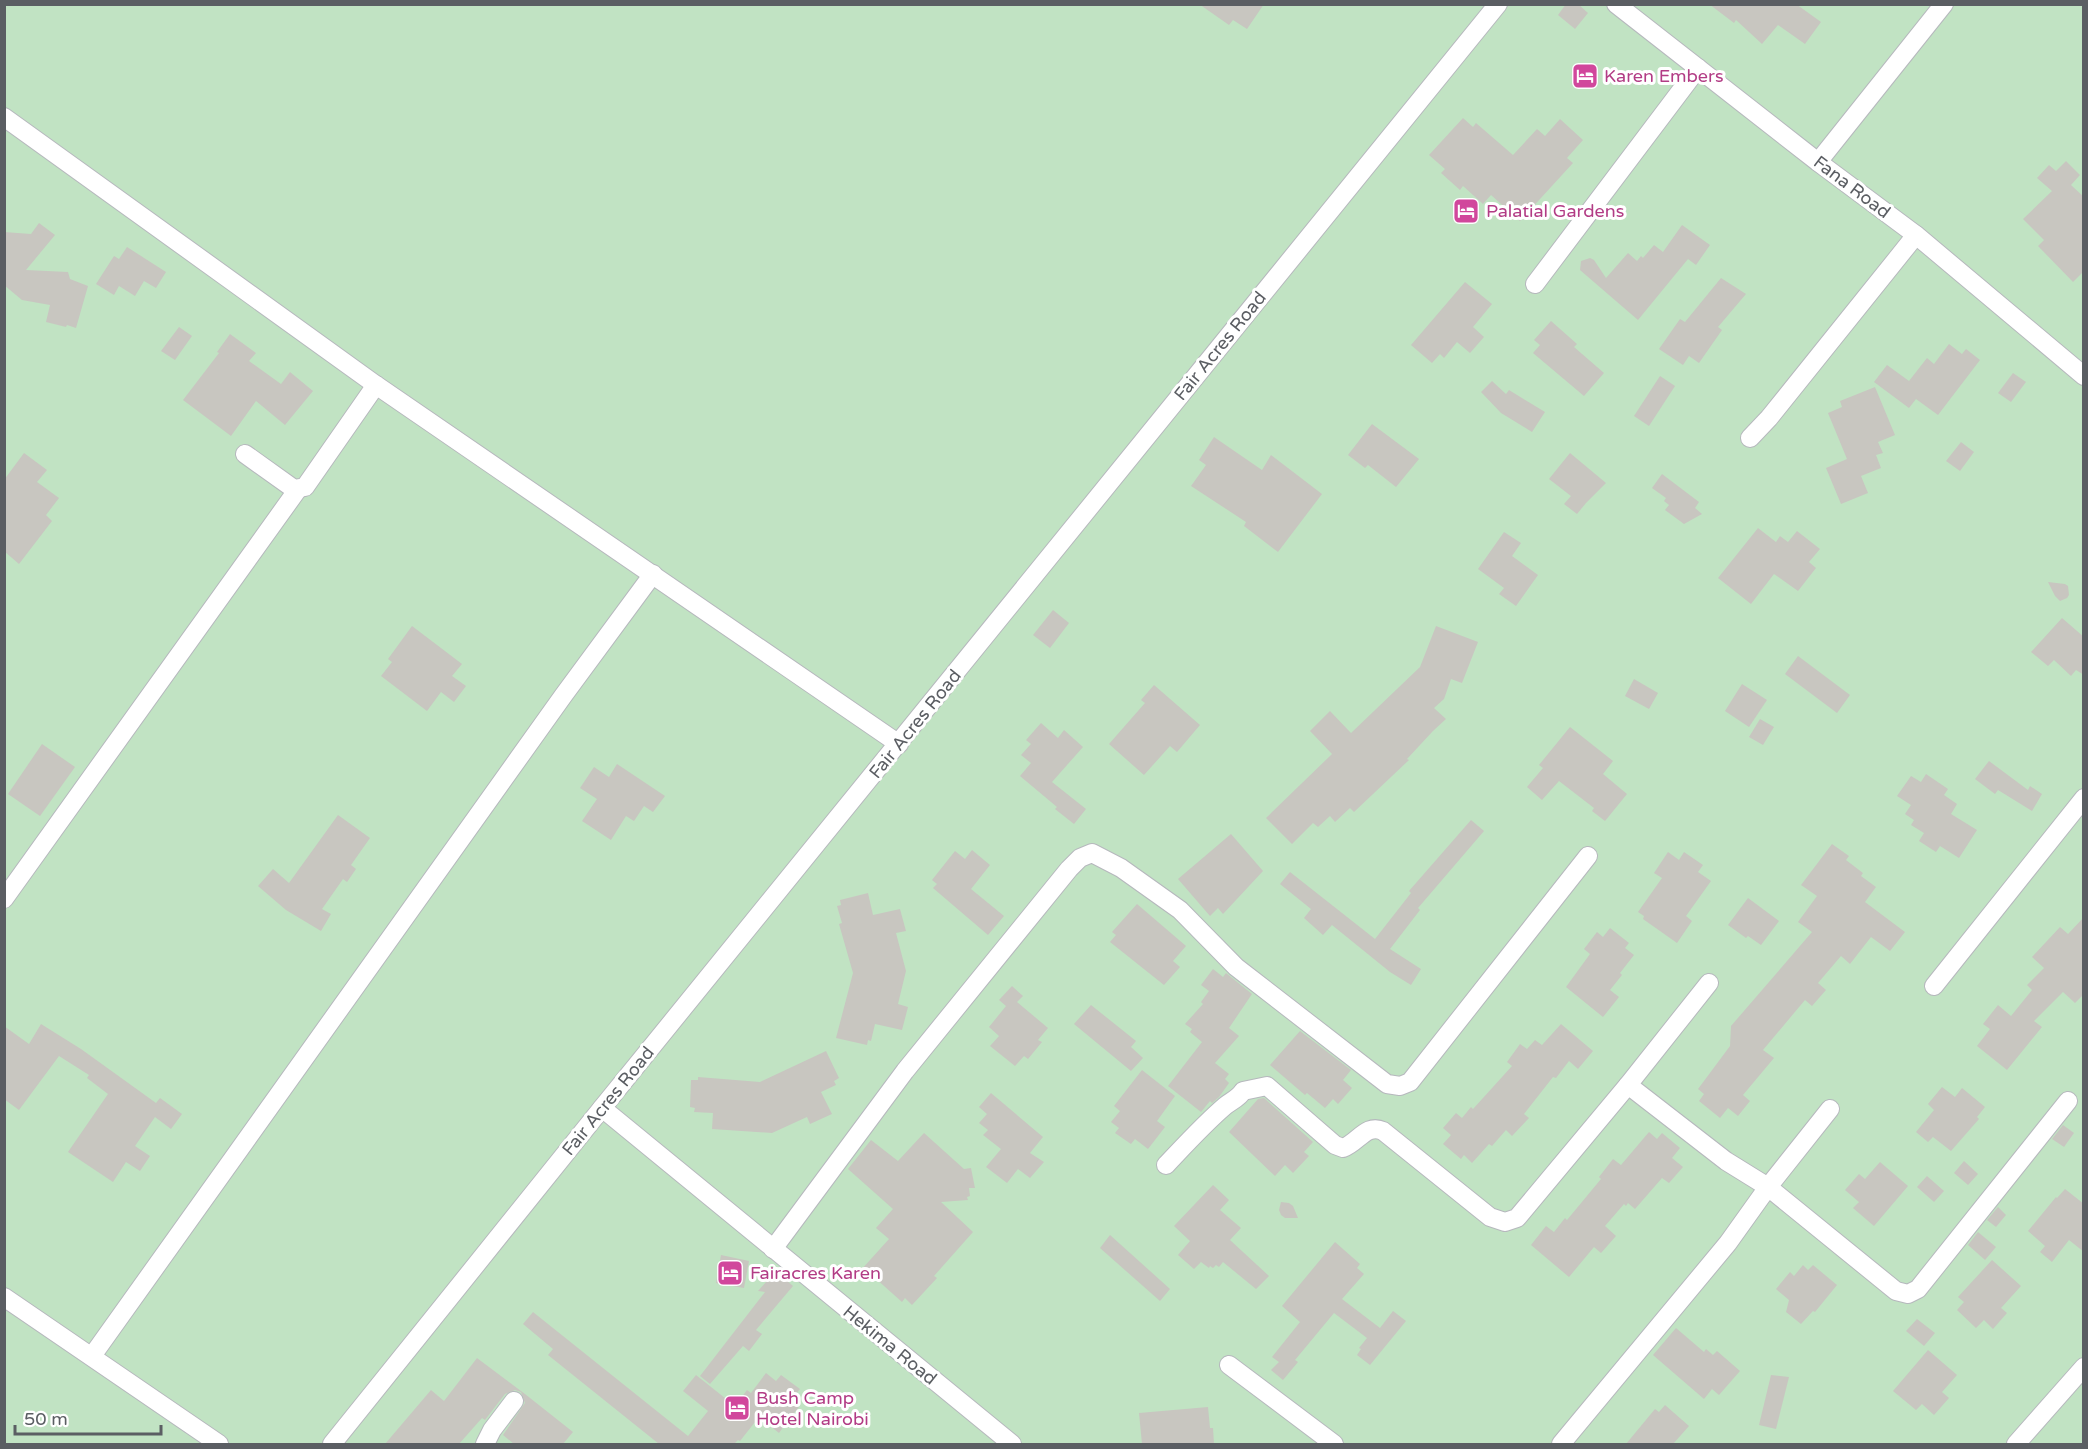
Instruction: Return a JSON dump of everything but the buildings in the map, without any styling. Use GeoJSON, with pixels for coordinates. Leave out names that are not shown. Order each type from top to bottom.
{"type":"FeatureCollection","features":[{"type":"Feature","properties":{"kind":"street","name":"Fair Acres Road"},"geometry":{"type":"LineString","coordinates":[[332,1444],[1498,4]]}},
{"type":"Feature","properties":{"kind":"street","name":"Fana Road"},"geometry":{"type":"LineString","coordinates":[[1616,4],[1818,162],[1916,235],[2084,376]]}},
{"type":"Feature","properties":{"kind":"street"},"geometry":{"type":"LineString","coordinates":[[1818,162],[1944,4]]}},
{"type":"Feature","properties":{"kind":"street"},"geometry":{"type":"LineString","coordinates":[[1535,284],[1698,68]]}},
{"type":"Feature","properties":{"kind":"street"},"geometry":{"type":"LineString","coordinates":[[4,117],[376,385],[898,744]]}},
{"type":"Feature","properties":{"kind":"street"},"geometry":{"type":"LineString","coordinates":[[1750,438],[1769,418],[1916,235]]}},
{"type":"Feature","properties":{"kind":"street"},"geometry":{"type":"LineString","coordinates":[[245,454],[294,489],[305,487],[376,385]]}},
{"type":"Feature","properties":{"kind":"street"},"geometry":{"type":"LineString","coordinates":[[4,899],[298,489]]}},
{"type":"Feature","properties":{"kind":"street"},"geometry":{"type":"LineString","coordinates":[[92,1356],[653,574]]}},
{"type":"Feature","properties":{"kind":"street"},"geometry":{"type":"LineString","coordinates":[[1934,986],[2084,798]]}},
{"type":"Feature","properties":{"kind":"street"},"geometry":{"type":"LineString","coordinates":[[773,1249],[905,1071],[1069,868],[1086,855],[1092,853],[1122,868],[1180,910],[1236,967],[1387,1084],[1400,1086],[1410,1082],[1588,856]]}},
{"type":"Feature","properties":{"kind":"street"},"geometry":{"type":"LineString","coordinates":[[1166,1165],[1233,1099],[1244,1091],[1267,1086],[1328,1139],[1342,1148],[1350,1146],[1369,1129],[1376,1128],[1383,1131],[1490,1217],[1505,1222],[1517,1218],[1629,1085],[1709,983]]}},
{"type":"Feature","properties":{"kind":"street"},"geometry":{"type":"LineString","coordinates":[[1629,1085],[1726,1161],[1768,1186],[1896,1291],[1908,1294],[1918,1289],[2068,1101]]}},
{"type":"Feature","properties":{"kind":"street","name":"Hekima Road"},"geometry":{"type":"LineString","coordinates":[[602,1108],[1012,1444]]}},
{"type":"Feature","properties":{"kind":"street"},"geometry":{"type":"LineString","coordinates":[[1561,1444],[1721,1252],[1768,1186],[1830,1109]]}},
{"type":"Feature","properties":{"kind":"street"},"geometry":{"type":"LineString","coordinates":[[4,1297],[219,1444]]}},
{"type":"Feature","properties":{"kind":"street"},"geometry":{"type":"LineString","coordinates":[[1229,1365],[1334,1444]]}},
{"type":"Feature","properties":{"kind":"street"},"geometry":{"type":"LineString","coordinates":[[2016,1444],[2084,1366]]}},
{"type":"Feature","properties":{"kind":"street"},"geometry":{"type":"LineString","coordinates":[[485,1444],[492,1430],[514,1401]]}},
{"type":"Feature","properties":{"kind":"green space"},"geometry":{"type":"Polygon","coordinates":[[[5,5],[2083,5],[2083,1444],[5,1444],[5,5]]]}},
{"type":"Feature","properties":{"kind":"place","name":"Karen Embers"},"geometry":{"type":"Point","coordinates":[1585,76]}},
{"type":"Feature","properties":{"kind":"place","name":"Palatial Gardens"},"geometry":{"type":"Point","coordinates":[1466,211]}},
{"type":"Feature","properties":{"kind":"place","name":"Fairacres Karen"},"geometry":{"type":"Point","coordinates":[730,1273]}},
{"type":"Feature","properties":{"kind":"place","name":"Bush Camp Hotel Nairobi"},"geometry":{"type":"Point","coordinates":[737,1408]}}]}
